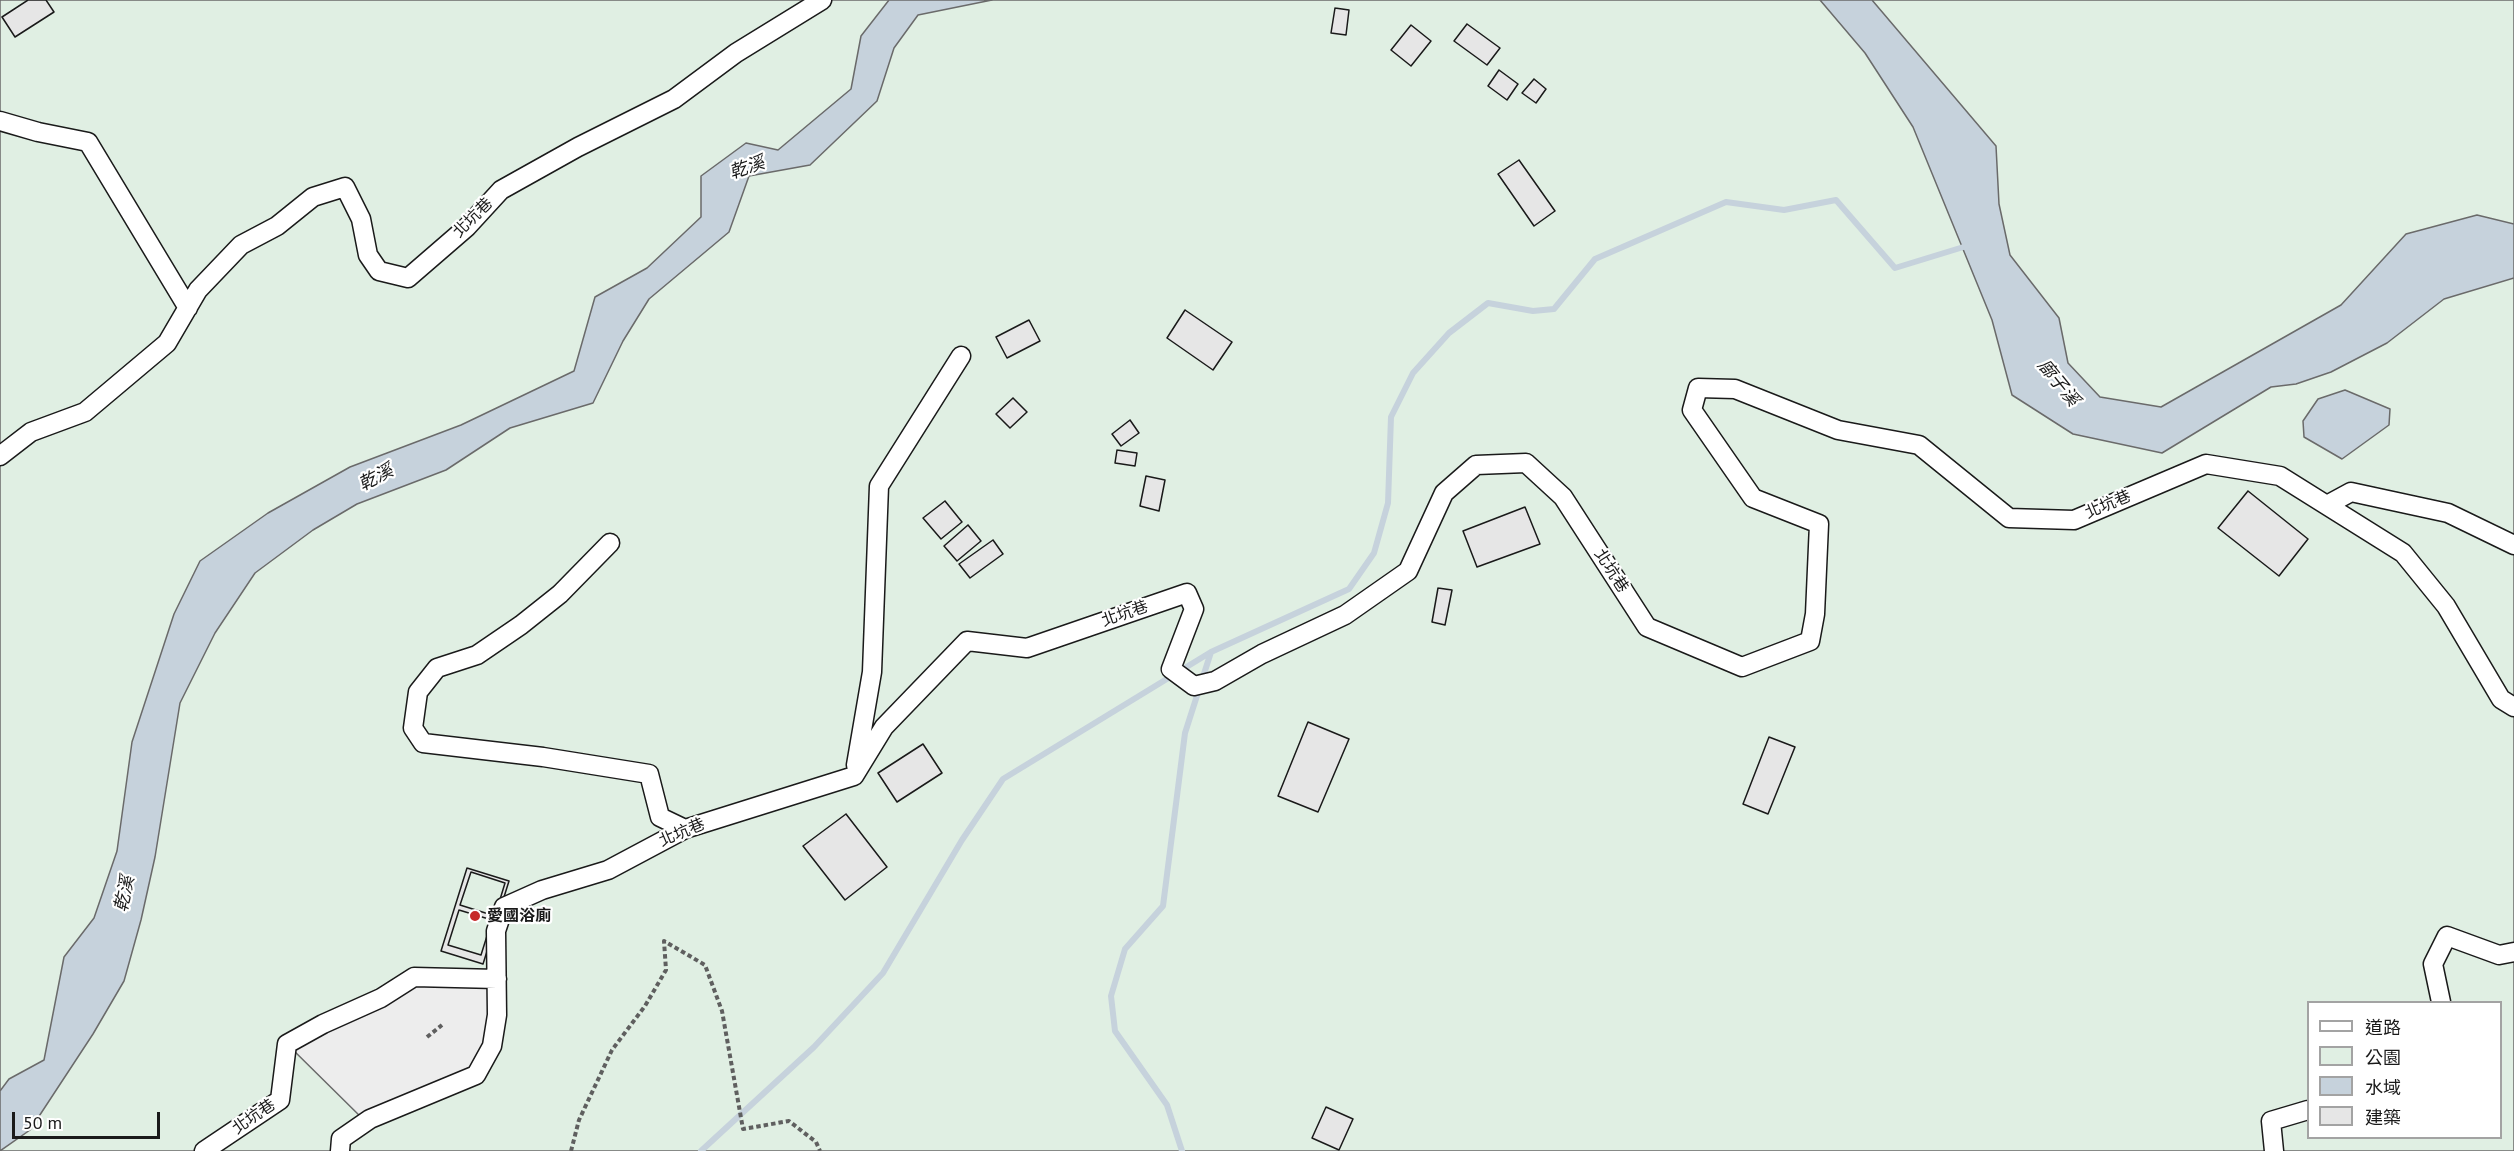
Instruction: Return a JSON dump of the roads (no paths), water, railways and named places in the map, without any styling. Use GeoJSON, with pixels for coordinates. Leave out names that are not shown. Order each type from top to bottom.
{"type":"FeatureCollection","features":[{"type":"Feature","properties":{"kind":"street","name":"北坑巷"},"geometry":{"type":"LineString","coordinates":[[0,456],[31,432],[85,412],[167,343],[198,290],[241,245],[277,226],[313,197],[345,187],[361,219],[368,255],[379,271],[408,278],[467,227],[501,190],[578,147],[674,99],[736,53],[822,0]]}},
{"type":"Feature","properties":{"kind":"street"},"geometry":{"type":"LineString","coordinates":[[0,122],[88,142],[188,308]]}},
{"type":"Feature","properties":{"kind":"street"},"geometry":{"type":"LineString","coordinates":[[854,776],[872,672],[879,486],[961,356]]}},
{"type":"Feature","properties":{"kind":"street","name":"北坑巷"},"geometry":{"type":"LineString","coordinates":[[339,1151],[341,1139],[370,1119],[476,1075],[492,1046],[497,1015],[496,931],[504,907],[542,890],[608,870],[685,829],[854,776],[884,727],[967,640],[1027,648],[1187,593],[1194,609],[1171,669],[1194,686],[1215,681],[1262,654],[1345,615],[1408,571],[1444,493],[1476,465],[1526,463],[1563,496],[1647,627],[1742,667],[1810,641],[1815,614],[1819,524],[1753,498],[1692,410],[1698,388],[1735,389],[1838,430],[1919,445],[2009,518],[2074,520],[2206,464],[2280,476],[2403,552],[2446,606],[2501,699],[2514,707]]}},
{"type":"Feature","properties":{"kind":"street"},"geometry":{"type":"LineString","coordinates":[[2327,505],[2351,492],[2448,513],[2514,545]]}},
{"type":"Feature","properties":{"kind":"street"},"geometry":{"type":"LineString","coordinates":[[610,543],[560,594],[521,625],[477,655],[437,668],[418,692],[413,728],[423,743],[543,757],[649,774],[660,817],[685,829]]}},
{"type":"Feature","properties":{"kind":"street"},"geometry":{"type":"LineString","coordinates":[[2441,1001],[2433,964],[2447,936],[2499,955],[2514,952]]}},
{"type":"Feature","properties":{"kind":"street","name":"北坑巷"},"geometry":{"type":"LineString","coordinates":[[204,1151],[279,1100],[287,1044],[323,1024],[381,998],[414,977],[497,979]]}},
{"type":"Feature","properties":{"kind":"street"},"geometry":{"type":"LineString","coordinates":[[2274,1151],[2271,1121],[2307,1110]]}},
{"type":"Feature","properties":{"kind":"water","name":"乾溪"},"geometry":{"type":"Polygon","coordinates":[[[889,0],[992,0],[918,15],[894,48],[877,101],[810,165],[749,176],[729,232],[649,299],[623,341],[593,403],[510,428],[446,470],[357,504],[313,530],[255,573],[215,633],[180,703],[155,857],[124,981],[93,1034],[30,1130],[0,1151],[0,1091],[9,1079],[44,1060],[64,957],[94,918],[117,851],[132,742],[174,614],[200,561],[268,513],[350,467],[461,425],[574,371],[595,297],[647,268],[701,217],[701,176],[746,143],[778,150],[851,89],[861,36],[889,0]]]}},
{"type":"Feature","properties":{"kind":"water","name":"廍子溪"},"geometry":{"type":"Polygon","coordinates":[[[1820,0],[1872,0],[1996,146],[1999,204],[2010,255],[2059,318],[2068,363],[2100,397],[2161,407],[2341,305],[2406,234],[2477,215],[2514,224],[2514,278],[2444,299],[2387,343],[2331,372],[2296,384],[2271,387],[2162,453],[2073,434],[2012,395],[1992,320],[1913,127],[1865,53],[1820,0]]]}},
{"type":"Feature","properties":{"kind":"water"},"geometry":{"type":"Polygon","coordinates":[[[2345,390],[2390,409],[2389,425],[2342,459],[2304,437],[2303,421],[2318,399],[2345,390]]]}},
{"type":"Feature","properties":{"kind":"waterway"},"geometry":{"type":"LineString","coordinates":[[701,1151],[814,1047],[883,973],[962,840],[1003,779],[1211,652],[1349,589],[1374,553],[1388,503],[1391,417],[1413,373],[1449,333],[1488,303],[1533,311],[1554,309],[1595,259],[1726,202],[1784,210],[1836,200],[1895,268],[1970,245]]}},
{"type":"Feature","properties":{"kind":"waterway"},"geometry":{"type":"LineString","coordinates":[[1182,1151],[1167,1105],[1115,1031],[1111,996],[1125,949],[1163,906],[1185,733],[1211,652]]}},
{"type":"Feature","properties":{"kind":"place","name":"愛國浴廁"},"geometry":{"type":"Point","coordinates":[475,916]}}]}
